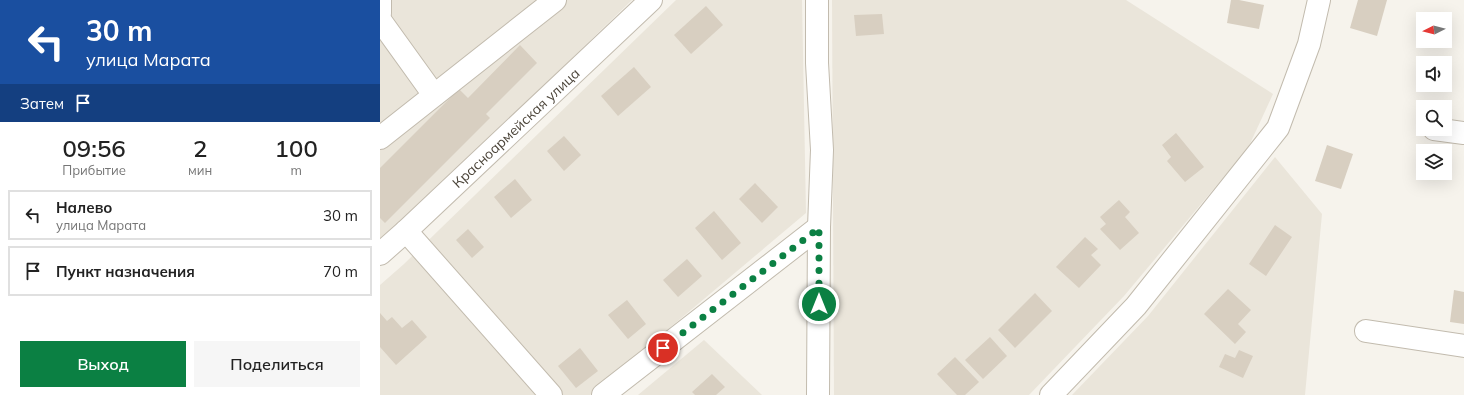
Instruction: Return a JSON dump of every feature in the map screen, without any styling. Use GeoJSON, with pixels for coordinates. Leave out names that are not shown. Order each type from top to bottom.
{"type":"FeatureCollection","features":[{"type":"Feature","properties":{"kind":"street"},"geometry":{"type":"LineString","coordinates":[[380,0],[380,13]]}},
{"type":"Feature","properties":{"kind":"street"},"geometry":{"type":"LineString","coordinates":[[380,138],[555,0]]}},
{"type":"Feature","properties":{"kind":"street","name":"Красноармейская улица"},"geometry":{"type":"LineString","coordinates":[[380,254],[651,0]]}},
{"type":"Feature","properties":{"kind":"street"},"geometry":{"type":"LineString","coordinates":[[817,0],[817,63],[822,150],[819,228],[818,395]]}},
{"type":"Feature","properties":{"kind":"street"},"geometry":{"type":"LineString","coordinates":[[1051,395],[1136,306],[1278,128],[1309,44],[1318,0]]}},
{"type":"Feature","properties":{"kind":"street"},"geometry":{"type":"LineString","coordinates":[[380,20],[434,95]]}},
{"type":"Feature","properties":{"kind":"street"},"geometry":{"type":"LineString","coordinates":[[1452,131],[1464,133]]}},
{"type":"Feature","properties":{"kind":"street"},"geometry":{"type":"LineString","coordinates":[[603,395],[819,228]]}},
{"type":"Feature","properties":{"kind":"street"},"geometry":{"type":"LineString","coordinates":[[406,231],[551,395]]}},
{"type":"Feature","properties":{"kind":"street"},"geometry":{"type":"LineString","coordinates":[[1366,331],[1464,346]]}},
{"type":"Feature","properties":{"kind":"shaded area"},"geometry":{"type":"Polygon","coordinates":[[[380,0],[632,0],[380,244],[380,0]]]}},
{"type":"Feature","properties":{"kind":"shaded area"},"geometry":{"type":"Polygon","coordinates":[[[676,0],[802,0],[806,213],[590,395],[380,395],[380,285],[404,264],[676,0]]]}},
{"type":"Feature","properties":{"kind":"shaded area"},"geometry":{"type":"Polygon","coordinates":[[[832,0],[1126,0],[1273,94],[1248,148],[1124,296],[1029,395],[834,395],[832,0]]]}},
{"type":"Feature","properties":{"kind":"shaded area"},"geometry":{"type":"Polygon","coordinates":[[[1275,157],[1322,214],[1305,395],[1072,395],[1148,316],[1275,157]]]}},
{"type":"Feature","properties":{"kind":"shaded area"},"geometry":{"type":"Polygon","coordinates":[[[704,340],[762,395],[638,395],[704,340]]]}},
{"type":"Feature","properties":{"kind":"building"},"geometry":{"type":"Polygon","coordinates":[[[1231,0],[1264,5],[1259,29],[1227,23],[1231,0]]]}},
{"type":"Feature","properties":{"kind":"building"},"geometry":{"type":"Polygon","coordinates":[[[1358,0],[1387,0],[1377,36],[1350,28],[1358,0]]]}},
{"type":"Feature","properties":{"kind":"building"},"geometry":{"type":"Polygon","coordinates":[[[706,6],[723,25],[691,54],[674,35],[706,6]]]}},
{"type":"Feature","properties":{"kind":"building"},"geometry":{"type":"Polygon","coordinates":[[[882,14],[884,34],[856,36],[854,15],[882,14]]]}},
{"type":"Feature","properties":{"kind":"building"},"geometry":{"type":"Polygon","coordinates":[[[520,45],[537,63],[486,114],[490,118],[385,223],[380,218],[380,168],[459,89],[468,98],[520,45]]]}},
{"type":"Feature","properties":{"kind":"building"},"geometry":{"type":"Polygon","coordinates":[[[634,67],[651,87],[618,116],[601,96],[634,67]]]}},
{"type":"Feature","properties":{"kind":"building"},"geometry":{"type":"Polygon","coordinates":[[[1176,133],[1204,167],[1185,182],[1167,161],[1171,157],[1162,145],[1176,133]]]}},
{"type":"Feature","properties":{"kind":"building"},"geometry":{"type":"Polygon","coordinates":[[[564,136],[581,155],[564,171],[547,151],[564,136]]]}},
{"type":"Feature","properties":{"kind":"building"},"geometry":{"type":"Polygon","coordinates":[[[1327,145],[1353,154],[1341,189],[1315,181],[1327,145]]]}},
{"type":"Feature","properties":{"kind":"building"},"geometry":{"type":"Polygon","coordinates":[[[515,179],[532,200],[511,218],[494,197],[515,179]]]}},
{"type":"Feature","properties":{"kind":"building"},"geometry":{"type":"Polygon","coordinates":[[[755,183],[778,207],[762,223],[739,199],[755,183]]]}},
{"type":"Feature","properties":{"kind":"building"},"geometry":{"type":"Polygon","coordinates":[[[1119,200],[1130,212],[1125,217],[1139,233],[1120,250],[1100,229],[1106,224],[1100,217],[1119,200]]]}},
{"type":"Feature","properties":{"kind":"building"},"geometry":{"type":"Polygon","coordinates":[[[714,211],[741,243],[722,260],[695,228],[714,211]]]}},
{"type":"Feature","properties":{"kind":"building"},"geometry":{"type":"Polygon","coordinates":[[[1275,225],[1292,237],[1266,276],[1249,264],[1275,225]]]}},
{"type":"Feature","properties":{"kind":"building"},"geometry":{"type":"Polygon","coordinates":[[[468,229],[484,247],[472,258],[456,240],[468,229]]]}},
{"type":"Feature","properties":{"kind":"building"},"geometry":{"type":"Polygon","coordinates":[[[1085,237],[1098,249],[1091,255],[1101,265],[1079,288],[1056,267],[1085,237]]]}},
{"type":"Feature","properties":{"kind":"building"},"geometry":{"type":"Polygon","coordinates":[[[687,259],[702,276],[678,297],[663,280],[687,259]]]}},
{"type":"Feature","properties":{"kind":"building"},"geometry":{"type":"Polygon","coordinates":[[[1228,289],[1251,310],[1238,324],[1246,332],[1235,344],[1204,314],[1228,289]]]}},
{"type":"Feature","properties":{"kind":"building"},"geometry":{"type":"Polygon","coordinates":[[[1454,290],[1464,292],[1464,324],[1450,322],[1454,290]]]}},
{"type":"Feature","properties":{"kind":"building"},"geometry":{"type":"Polygon","coordinates":[[[1035,293],[1052,311],[1015,348],[998,330],[1035,293]]]}},
{"type":"Feature","properties":{"kind":"building"},"geometry":{"type":"Polygon","coordinates":[[[627,300],[646,324],[628,339],[608,315],[627,300]]]}},
{"type":"Feature","properties":{"kind":"building"},"geometry":{"type":"Polygon","coordinates":[[[380,313],[387,321],[392,317],[402,328],[412,320],[427,337],[396,365],[380,347],[380,313]]]}},
{"type":"Feature","properties":{"kind":"building"},"geometry":{"type":"Polygon","coordinates":[[[990,337],[1007,356],[983,379],[965,360],[990,337]]]}},
{"type":"Feature","properties":{"kind":"building"},"geometry":{"type":"Polygon","coordinates":[[[580,348],[598,371],[576,388],[558,366],[580,348]]]}},
{"type":"Feature","properties":{"kind":"building"},"geometry":{"type":"Polygon","coordinates":[[[1239,350],[1253,356],[1243,378],[1219,367],[1225,354],[1235,358],[1239,350]]]}},
{"type":"Feature","properties":{"kind":"building"},"geometry":{"type":"Polygon","coordinates":[[[955,357],[979,382],[965,395],[957,395],[937,374],[955,357]]]}},
{"type":"Feature","properties":{"kind":"building"},"geometry":{"type":"Polygon","coordinates":[[[712,374],[725,387],[716,395],[695,395],[692,392],[712,374]]]}},
{"type":"Feature","properties":{"kind":"route"},"geometry":{"type":"LineString","coordinates":[[663,348],[819,228],[819,304]]}}]}
